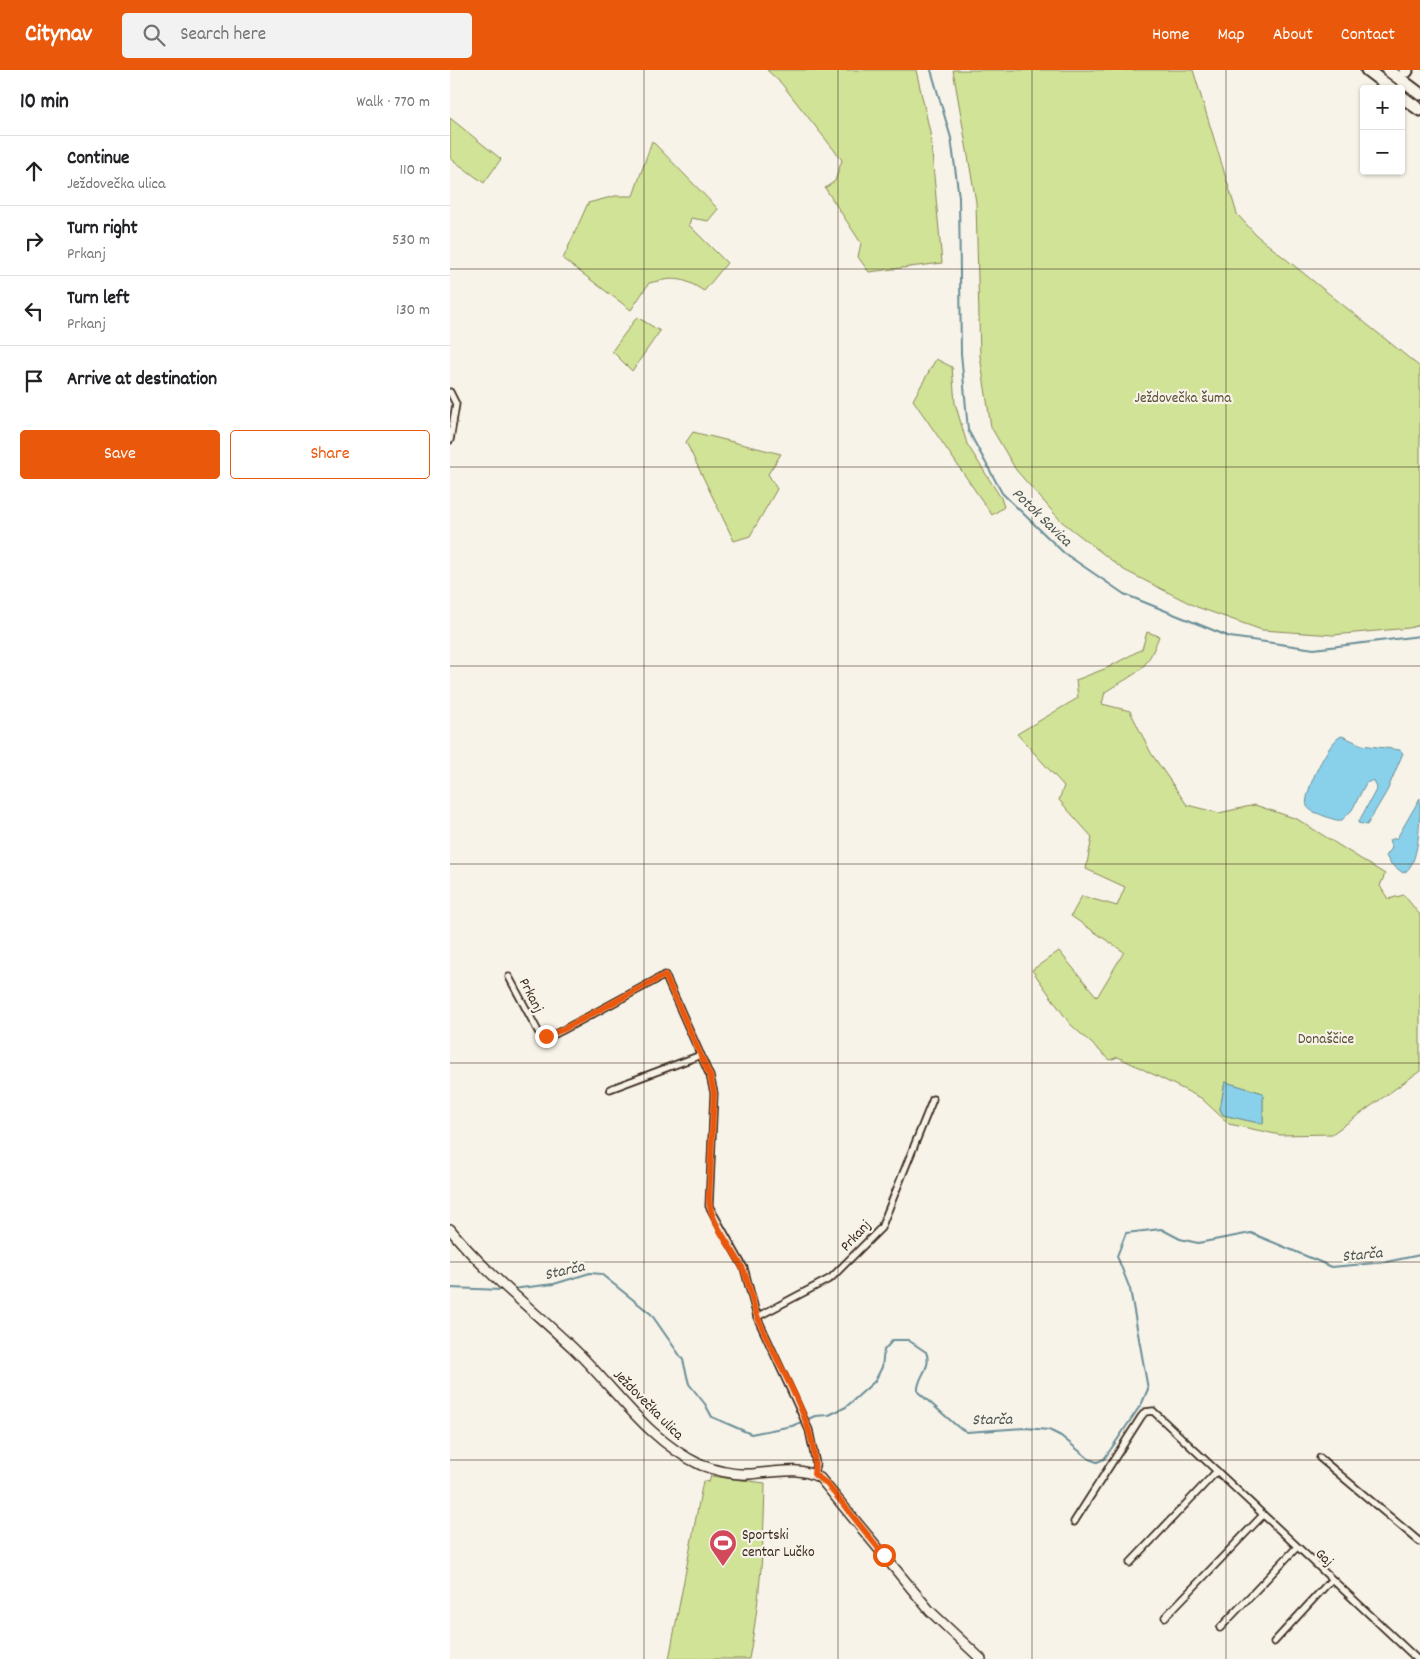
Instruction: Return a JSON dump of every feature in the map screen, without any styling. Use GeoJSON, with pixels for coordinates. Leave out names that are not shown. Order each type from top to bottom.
{"type":"FeatureCollection","features":[{"type":"Feature","properties":{"kind":"highway"},"geometry":{"type":"LineString","coordinates":[[1367,70],[1387,85]]}},
{"type":"Feature","properties":{"kind":"highway"},"geometry":{"type":"LineString","coordinates":[[1388,70],[1420,94]]}},
{"type":"Feature","properties":{"kind":"highway"},"geometry":{"type":"LineString","coordinates":[[1405,99],[1420,110]]}},
{"type":"Feature","properties":{"kind":"main road","name":"Ježdovečka ulica"},"geometry":{"type":"LineString","coordinates":[[450,1229],[509,1289],[598,1372],[643,1422],[680,1454],[705,1466],[725,1472],[750,1474],[799,1471],[814,1474]]}},
{"type":"Feature","properties":{"kind":"main road"},"geometry":{"type":"LineString","coordinates":[[814,1474],[827,1484],[930,1611],[981,1659]]}},
{"type":"Feature","properties":{"kind":"street"},"geometry":{"type":"LineString","coordinates":[[450,392],[456,404],[450,440]]}},
{"type":"Feature","properties":{"kind":"street","name":"Prkanj"},"geometry":{"type":"LineString","coordinates":[[509,977],[539,1033],[546,1036],[562,1030],[665,975],[710,1076],[714,1093],[709,1206],[744,1268],[757,1317],[808,1427],[814,1454],[814,1474]]}},
{"type":"Feature","properties":{"kind":"street"},"geometry":{"type":"LineString","coordinates":[[610,1089],[701,1056]]}},
{"type":"Feature","properties":{"kind":"street","name":"Prkanj"},"geometry":{"type":"LineString","coordinates":[[757,1317],[831,1278],[881,1228],[933,1099]]}},
{"type":"Feature","properties":{"kind":"street","name":"Gaj"},"geometry":{"type":"LineString","coordinates":[[1074,1522],[1141,1417],[1150,1410],[1157,1413],[1331,1580],[1417,1659]]}},
{"type":"Feature","properties":{"kind":"street"},"geometry":{"type":"LineString","coordinates":[[1320,1458],[1420,1542]]}},
{"type":"Feature","properties":{"kind":"street"},"geometry":{"type":"LineString","coordinates":[[1130,1563],[1217,1471]]}},
{"type":"Feature","properties":{"kind":"street"},"geometry":{"type":"LineString","coordinates":[[1165,1617],[1263,1515]]}},
{"type":"Feature","properties":{"kind":"street"},"geometry":{"type":"LineString","coordinates":[[1220,1628],[1297,1547]]}},
{"type":"Feature","properties":{"kind":"street"},"geometry":{"type":"LineString","coordinates":[[1274,1642],[1331,1580]]}},
{"type":"Feature","properties":{"kind":"green space"},"geometry":{"type":"Polygon","coordinates":[[[767,70],[916,70],[930,132],[942,263],[869,272],[858,257],[861,243],[825,188],[835,181],[842,160],[781,83],[767,70]]]}},
{"type":"Feature","properties":{"kind":"green space","name":"Ježdovečka šuma"},"geometry":{"type":"Polygon","coordinates":[[[953,70],[1193,70],[1237,214],[1256,235],[1420,367],[1420,625],[1409,628],[1333,635],[1262,630],[1197,607],[1124,570],[1061,521],[1016,470],[991,427],[980,356],[976,202],[953,70]]]}},
{"type":"Feature","properties":{"kind":"green space"},"geometry":{"type":"Polygon","coordinates":[[[450,118],[501,159],[484,183],[450,158],[450,118]]]}},
{"type":"Feature","properties":{"kind":"green space"},"geometry":{"type":"Polygon","coordinates":[[[652,141],[718,209],[708,221],[691,218],[689,225],[727,263],[704,291],[690,283],[672,279],[649,283],[631,310],[563,259],[588,203],[615,196],[633,196],[652,141]]]}},
{"type":"Feature","properties":{"kind":"green space"},"geometry":{"type":"Polygon","coordinates":[[[637,317],[660,331],[632,371],[612,351],[637,317]]]}},
{"type":"Feature","properties":{"kind":"green space"},"geometry":{"type":"Polygon","coordinates":[[[936,359],[952,367],[955,403],[967,444],[1001,498],[1004,507],[992,515],[913,400],[936,359]]]}},
{"type":"Feature","properties":{"kind":"green space"},"geometry":{"type":"Polygon","coordinates":[[[693,432],[781,454],[768,474],[777,489],[750,536],[734,541],[686,442],[693,432]]]}},
{"type":"Feature","properties":{"kind":"green space","name":"Donaščice"},"geometry":{"type":"Polygon","coordinates":[[[1147,632],[1159,636],[1145,665],[1133,675],[1105,692],[1102,704],[1130,711],[1151,753],[1187,805],[1219,813],[1255,805],[1297,819],[1385,874],[1380,886],[1388,899],[1404,895],[1420,915],[1420,1071],[1332,1134],[1280,1135],[1229,1124],[1201,1098],[1118,1057],[1110,1060],[1070,1024],[1032,970],[1059,951],[1097,997],[1124,952],[1071,916],[1082,896],[1117,906],[1125,887],[1086,869],[1092,837],[1059,800],[1064,786],[1017,734],[1078,698],[1076,680],[1107,668],[1142,649],[1147,632]],[[1225,1082],[1220,1109],[1223,1115],[1263,1124],[1263,1093],[1225,1082]]]}},
{"type":"Feature","properties":{"kind":"green space","name":"Sportski centar Lučko"},"geometry":{"type":"Polygon","coordinates":[[[711,1476],[765,1483],[761,1571],[749,1659],[669,1659],[703,1481],[709,1482],[711,1476]]]}},
{"type":"Feature","properties":{"kind":"water"},"geometry":{"type":"Polygon","coordinates":[[[1342,736],[1362,745],[1400,750],[1403,753],[1387,791],[1367,825],[1358,823],[1377,788],[1374,780],[1366,783],[1352,810],[1342,820],[1335,820],[1324,816],[1312,811],[1307,806],[1309,791],[1324,756],[1337,739],[1342,736]]]}},
{"type":"Feature","properties":{"kind":"water"},"geometry":{"type":"Polygon","coordinates":[[[1420,798],[1416,852],[1409,869],[1403,873],[1390,863],[1386,856],[1392,848],[1389,840],[1397,838],[1420,798]]]}},
{"type":"Feature","properties":{"kind":"water"},"geometry":{"type":"Polygon","coordinates":[[[1225,1082],[1263,1093],[1263,1124],[1223,1115],[1220,1109],[1225,1082]]]}},
{"type":"Feature","properties":{"kind":"waterway","name":"Potok Savica"},"geometry":{"type":"LineString","coordinates":[[931,70],[951,138],[959,197],[961,353],[968,430],[1002,493],[1064,553],[1124,594],[1230,637],[1314,649],[1420,636]]}},
{"type":"Feature","properties":{"kind":"waterway","name":"Starča"},"geometry":{"type":"LineString","coordinates":[[512,1289],[554,1284],[590,1273],[601,1274],[651,1314],[683,1360],[689,1384],[705,1404],[712,1417],[751,1434],[792,1426],[815,1416],[829,1415],[846,1407],[875,1381],[882,1367],[884,1350],[893,1340],[908,1340],[926,1352],[928,1358],[926,1368],[919,1382],[918,1392],[958,1427],[967,1432],[1025,1428],[1049,1430],[1061,1436],[1089,1459],[1097,1462],[1104,1459],[1142,1403],[1148,1389],[1130,1289],[1117,1256],[1126,1233],[1161,1229],[1180,1239],[1198,1243],[1251,1233],[1332,1267],[1386,1262],[1420,1255]]}},
{"type":"Feature","properties":{"kind":"waterway","name":"Starča"},"geometry":{"type":"LineString","coordinates":[[450,1288],[502,1290]]}},
{"type":"Feature","properties":{"kind":"place","name":"Sportski centar Lučko"},"geometry":{"type":"Point","coordinates":[723,1567]}},
{"type":"Feature","properties":{"kind":"route"},"geometry":{"type":"LineString","coordinates":[[546,1036],[551,1036],[665,975],[710,1076],[714,1093],[709,1199],[711,1214],[744,1268],[757,1317],[809,1430],[816,1464],[814,1474],[827,1484],[884,1555]]}}]}
